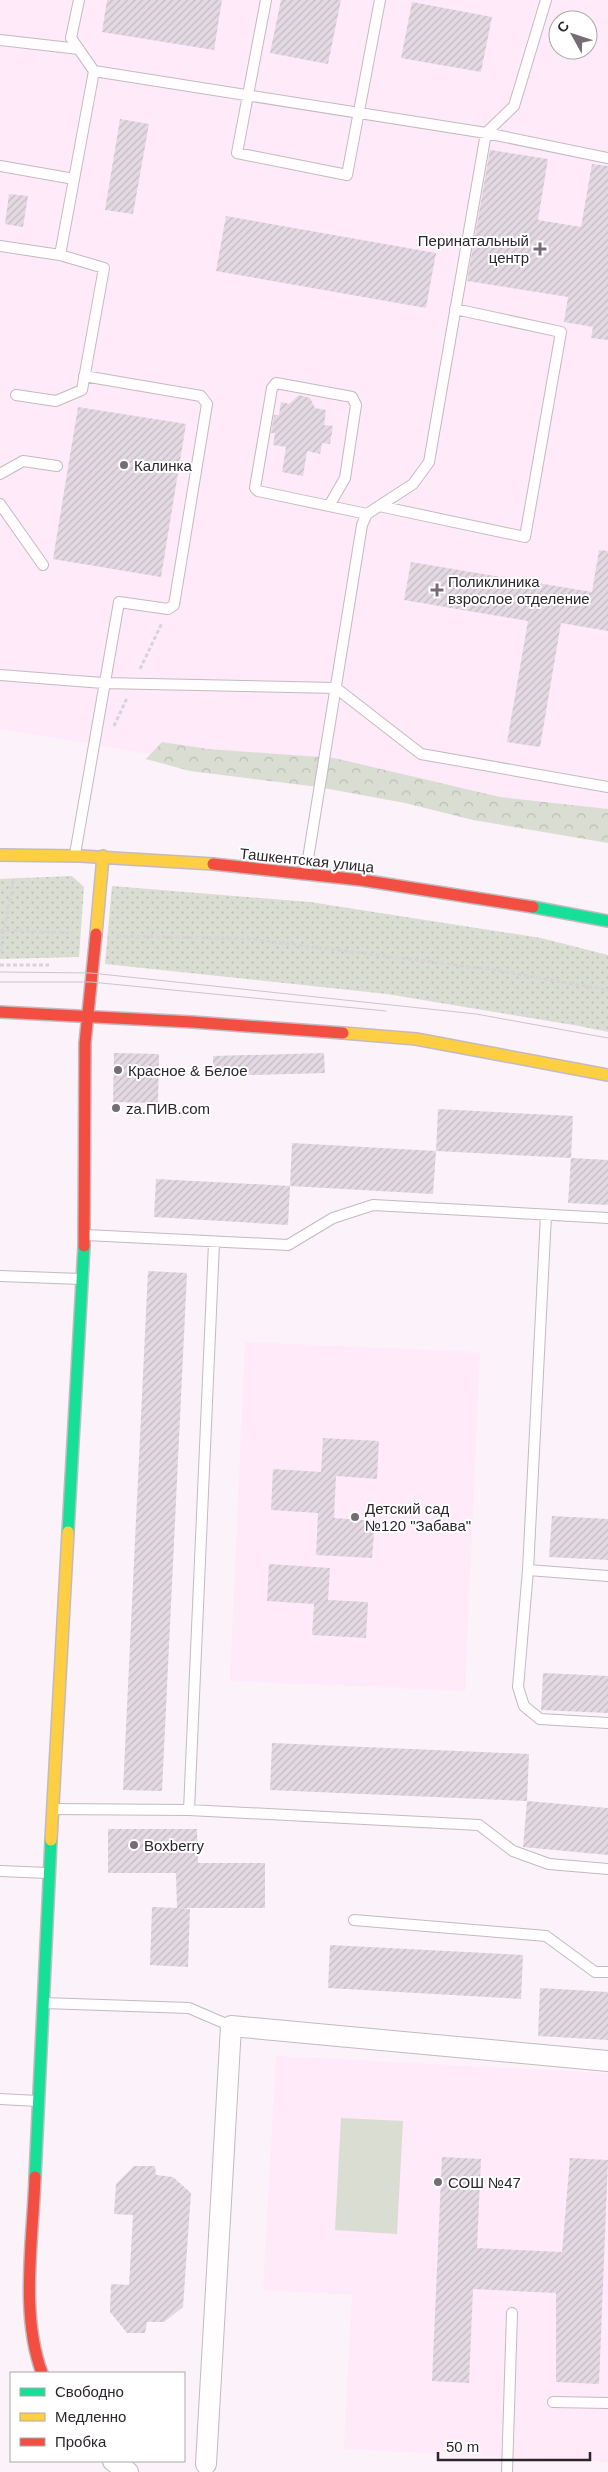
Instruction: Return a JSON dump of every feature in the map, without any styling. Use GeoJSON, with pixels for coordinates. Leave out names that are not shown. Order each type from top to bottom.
{"type":"FeatureCollection","features":[{"type":"Feature","properties":{"kind":"street","name":"Ташкентская улица"},"geometry":{"type":"LineString","coordinates":[[0,854],[75,854],[306,872],[517,902],[608,921]]}},
{"type":"Feature","properties":{"kind":"street"},"geometry":{"type":"LineString","coordinates":[[42,2372],[36,2357],[29,2320],[52,1809],[84,1235],[85,1043],[102,856]]}},
{"type":"Feature","properties":{"kind":"street"},"geometry":{"type":"LineString","coordinates":[[0,1012],[87,1016],[416,1039],[579,1068],[608,1075]]}},
{"type":"Feature","properties":{"kind":"street"},"geometry":{"type":"LineString","coordinates":[[206,2464],[231,2026],[608,2061]]}},
{"type":"Feature","properties":{"kind":"street"},"geometry":{"type":"LineString","coordinates":[[114,2462],[128,2472]]}},
{"type":"Feature","properties":{"kind":"lane"},"geometry":{"type":"LineString","coordinates":[[60,255],[94,71],[72,38],[79,0]]}},
{"type":"Feature","properties":{"kind":"lane"},"geometry":{"type":"LineString","coordinates":[[266,0],[237,153],[347,175],[380,0]]}},
{"type":"Feature","properties":{"kind":"lane"},"geometry":{"type":"LineString","coordinates":[[306,872],[362,525],[367,514],[413,484],[429,462],[486,134],[514,106],[546,0]]}},
{"type":"Feature","properties":{"kind":"lane"},"geometry":{"type":"LineString","coordinates":[[0,40],[79,49]]}},
{"type":"Feature","properties":{"kind":"lane"},"geometry":{"type":"LineString","coordinates":[[94,71],[486,134],[608,158]]}},
{"type":"Feature","properties":{"kind":"lane"},"geometry":{"type":"LineString","coordinates":[[0,166],[74,178]]}},
{"type":"Feature","properties":{"kind":"lane"},"geometry":{"type":"LineString","coordinates":[[0,246],[60,255],[104,268],[82,390],[56,401],[16,395]]}},
{"type":"Feature","properties":{"kind":"lane"},"geometry":{"type":"LineString","coordinates":[[379,506],[525,537],[561,332],[455,309]]}},
{"type":"Feature","properties":{"kind":"lane"},"geometry":{"type":"LineString","coordinates":[[75,854],[118,602],[168,610],[174,605],[207,404],[201,396],[84,376]]}},
{"type":"Feature","properties":{"kind":"lane"},"geometry":{"type":"LineString","coordinates":[[328,506],[345,478],[356,405],[352,398],[276,383],[272,388],[255,488],[258,491],[328,506],[367,514]]}},
{"type":"Feature","properties":{"kind":"lane"},"geometry":{"type":"LineString","coordinates":[[0,474],[23,461],[57,466]]}},
{"type":"Feature","properties":{"kind":"lane"},"geometry":{"type":"LineString","coordinates":[[0,504],[43,565]]}},
{"type":"Feature","properties":{"kind":"lane"},"geometry":{"type":"LineString","coordinates":[[0,675],[103,683],[336,688],[421,754],[608,787]]}},
{"type":"Feature","properties":{"kind":"lane"},"geometry":{"type":"LineString","coordinates":[[84,1235],[214,1243],[288,1245],[333,1218],[372,1205],[608,1218]]}},
{"type":"Feature","properties":{"kind":"lane"},"geometry":{"type":"LineString","coordinates":[[546,1215],[528,1570],[518,1687],[524,1706],[540,1719],[608,1723]]}},
{"type":"Feature","properties":{"kind":"lane"},"geometry":{"type":"LineString","coordinates":[[189,1810],[214,1243]]}},
{"type":"Feature","properties":{"kind":"lane"},"geometry":{"type":"LineString","coordinates":[[0,1276],[82,1279]]}},
{"type":"Feature","properties":{"kind":"lane"},"geometry":{"type":"LineString","coordinates":[[528,1570],[608,1576]]}},
{"type":"Feature","properties":{"kind":"lane"},"geometry":{"type":"LineString","coordinates":[[52,1809],[189,1810],[479,1826],[513,1851],[549,1864],[608,1869]]}},
{"type":"Feature","properties":{"kind":"lane"},"geometry":{"type":"LineString","coordinates":[[0,1871],[50,1873]]}},
{"type":"Feature","properties":{"kind":"lane"},"geometry":{"type":"LineString","coordinates":[[354,1920],[546,1936],[595,1972],[608,1972]]}},
{"type":"Feature","properties":{"kind":"lane"},"geometry":{"type":"LineString","coordinates":[[43,2003],[189,2008],[231,2026]]}},
{"type":"Feature","properties":{"kind":"lane"},"geometry":{"type":"LineString","coordinates":[[0,2099],[39,2101]]}},
{"type":"Feature","properties":{"kind":"lane"},"geometry":{"type":"LineString","coordinates":[[507,2472],[512,2313]]}},
{"type":"Feature","properties":{"kind":"lane"},"geometry":{"type":"LineString","coordinates":[[553,2402],[608,2403]]}},
{"type":"Feature","properties":{"kind":"path"},"geometry":{"type":"LineString","coordinates":[[113,728],[166,614]]}},
{"type":"Feature","properties":{"kind":"path"},"geometry":{"type":"LineString","coordinates":[[0,953],[6,930],[14,877]]}},
{"type":"Feature","properties":{"kind":"path"},"geometry":{"type":"LineString","coordinates":[[0,930],[250,939],[488,969],[608,990]]}},
{"type":"Feature","properties":{"kind":"path"},"geometry":{"type":"LineString","coordinates":[[0,965],[49,965]]}},
{"type":"Feature","properties":{"kind":"shaded area"},"geometry":{"type":"Polygon","coordinates":[[[0,0],[608,0],[608,831],[0,729],[0,0]]]}},
{"type":"Feature","properties":{"kind":"shaded area","name":"Детский сад №120 \"Забава\""},"geometry":{"type":"Polygon","coordinates":[[[245,1342],[480,1352],[465,1691],[230,1681],[245,1342]]]}},
{"type":"Feature","properties":{"kind":"shaded area","name":"СОШ №47"},"geometry":{"type":"Polygon","coordinates":[[[276,2056],[608,2073],[608,2462],[344,2449],[352,2295],[263,2290],[276,2056]]]}},
{"type":"Feature","properties":{"kind":"green space"},"geometry":{"type":"Polygon","coordinates":[[[162,742],[208,749],[334,758],[500,797],[608,809],[608,843],[473,820],[405,803],[318,787],[190,771],[146,759],[162,742]]]}},
{"type":"Feature","properties":{"kind":"green space"},"geometry":{"type":"Polygon","coordinates":[[[72,876],[84,887],[79,957],[0,959],[0,879],[72,876]]]}},
{"type":"Feature","properties":{"kind":"green space"},"geometry":{"type":"Polygon","coordinates":[[[112,886],[310,902],[541,938],[608,955],[608,1032],[387,994],[105,964],[112,886]]]}},
{"type":"Feature","properties":{"kind":"green space"},"geometry":{"type":"Polygon","coordinates":[[[341,2118],[403,2121],[397,2234],[335,2230],[341,2118]]]}},
{"type":"Feature","properties":{"kind":"building"},"geometry":{"type":"Polygon","coordinates":[[[107,0],[222,0],[214,50],[102,32],[107,0]]]}},
{"type":"Feature","properties":{"kind":"building"},"geometry":{"type":"Polygon","coordinates":[[[281,0],[341,0],[328,64],[270,53],[281,0]]]}},
{"type":"Feature","properties":{"kind":"building"},"geometry":{"type":"Polygon","coordinates":[[[412,2],[492,17],[481,72],[401,58],[412,2]]]}},
{"type":"Feature","properties":{"kind":"building"},"geometry":{"type":"Polygon","coordinates":[[[120,119],[149,124],[133,214],[105,210],[120,119]]]}},
{"type":"Feature","properties":{"kind":"building","name":"Перинатальный центр"},"geometry":{"type":"Polygon","coordinates":[[[490,150],[548,159],[538,220],[581,227],[592,164],[608,166],[608,340],[591,338],[593,327],[564,322],[568,297],[467,281],[490,150]]]}},
{"type":"Feature","properties":{"kind":"building"},"geometry":{"type":"Polygon","coordinates":[[[9,194],[28,196],[23,227],[5,224],[9,194]]]}},
{"type":"Feature","properties":{"kind":"building"},"geometry":{"type":"Polygon","coordinates":[[[226,216],[436,253],[426,308],[216,271],[226,216]]]}},
{"type":"Feature","properties":{"kind":"building"},"geometry":{"type":"Polygon","coordinates":[[[299,395],[310,398],[315,408],[326,410],[324,425],[333,426],[330,444],[322,443],[320,454],[307,451],[303,476],[282,472],[286,447],[273,445],[275,433],[271,433],[274,415],[279,415],[281,402],[289,404],[299,395]]]}},
{"type":"Feature","properties":{"kind":"building","name":"Калинка"},"geometry":{"type":"Polygon","coordinates":[[[78,407],[186,424],[161,577],[53,559],[78,407]]]}},
{"type":"Feature","properties":{"kind":"building"},"geometry":{"type":"Polygon","coordinates":[[[599,550],[608,551],[608,631],[561,623],[540,747],[507,742],[528,621],[404,600],[411,562],[592,592],[599,550]]]}},
{"type":"Feature","properties":{"kind":"building"},"geometry":{"type":"Polygon","coordinates":[[[114,1053],[159,1054],[158,1103],[113,1102],[114,1053]]]}},
{"type":"Feature","properties":{"kind":"building"},"geometry":{"type":"Polygon","coordinates":[[[324,1053],[325,1073],[213,1076],[213,1056],[324,1053]]]}},
{"type":"Feature","properties":{"kind":"building"},"geometry":{"type":"Polygon","coordinates":[[[438,1109],[573,1116],[571,1158],[436,1151],[438,1109]]]}},
{"type":"Feature","properties":{"kind":"building"},"geometry":{"type":"Polygon","coordinates":[[[292,1143],[436,1151],[433,1194],[290,1186],[292,1143]]]}},
{"type":"Feature","properties":{"kind":"building"},"geometry":{"type":"Polygon","coordinates":[[[571,1158],[608,1160],[608,1205],[568,1203],[571,1158]]]}},
{"type":"Feature","properties":{"kind":"building"},"geometry":{"type":"Polygon","coordinates":[[[156,1179],[290,1186],[288,1225],[154,1217],[156,1179]]]}},
{"type":"Feature","properties":{"kind":"building"},"geometry":{"type":"Polygon","coordinates":[[[148,1271],[187,1273],[162,1791],[123,1790],[148,1271]]]}},
{"type":"Feature","properties":{"kind":"building"},"geometry":{"type":"Polygon","coordinates":[[[323,1438],[379,1441],[377,1479],[336,1476],[334,1518],[375,1521],[372,1558],[316,1555],[318,1513],[271,1510],[273,1469],[321,1472],[323,1438]]]}},
{"type":"Feature","properties":{"kind":"building"},"geometry":{"type":"Polygon","coordinates":[[[552,1516],[608,1519],[608,1560],[549,1557],[552,1516]]]}},
{"type":"Feature","properties":{"kind":"building"},"geometry":{"type":"Polygon","coordinates":[[[269,1564],[330,1568],[328,1600],[368,1602],[366,1638],[312,1635],[314,1604],[267,1601],[269,1564]]]}},
{"type":"Feature","properties":{"kind":"building"},"geometry":{"type":"Polygon","coordinates":[[[543,1673],[608,1676],[608,1713],[541,1710],[543,1673]]]}},
{"type":"Feature","properties":{"kind":"building"},"geometry":{"type":"Polygon","coordinates":[[[272,1743],[529,1754],[527,1801],[270,1790],[272,1743]]]}},
{"type":"Feature","properties":{"kind":"building"},"geometry":{"type":"Polygon","coordinates":[[[527,1801],[608,1808],[608,1855],[523,1847],[527,1801]]]}},
{"type":"Feature","properties":{"kind":"building"},"geometry":{"type":"Polygon","coordinates":[[[108,1829],[197,1829],[198,1863],[265,1863],[265,1908],[180,1908],[190,1909],[188,1967],[150,1965],[152,1907],[177,1908],[176,1873],[108,1873],[108,1829]]]}},
{"type":"Feature","properties":{"kind":"building"},"geometry":{"type":"Polygon","coordinates":[[[330,1945],[523,1955],[521,1999],[328,1988],[330,1945]]]}},
{"type":"Feature","properties":{"kind":"building"},"geometry":{"type":"Polygon","coordinates":[[[540,1988],[608,1992],[608,2040],[538,2036],[540,1988]]]}},
{"type":"Feature","properties":{"kind":"building"},"geometry":{"type":"Polygon","coordinates":[[[442,2157],[481,2159],[477,2248],[562,2252],[570,2158],[608,2160],[599,2384],[556,2382],[556,2293],[473,2289],[469,2383],[432,2381],[442,2157]]]}},
{"type":"Feature","properties":{"kind":"building"},"geometry":{"type":"Polygon","coordinates":[[[134,2166],[155,2166],[156,2175],[173,2177],[191,2193],[183,2307],[164,2322],[147,2322],[145,2333],[127,2333],[110,2312],[111,2284],[129,2285],[133,2215],[114,2214],[116,2184],[134,2166]]]}},
{"type":"Feature","properties":{"kind":"tram line"},"geometry":{"type":"LineString","coordinates":[[0,972],[91,973],[476,1014],[608,1038]]}},
{"type":"Feature","properties":{"kind":"tram line"},"geometry":{"type":"LineString","coordinates":[[0,982],[91,982],[386,1011]]}},
{"type":"Feature","properties":{"kind":"traffic: fast"},"geometry":{"type":"LineString","coordinates":[[533,907],[608,921]]}},
{"type":"Feature","properties":{"kind":"traffic: fast"},"geometry":{"type":"LineString","coordinates":[[68,1532],[84,1246]]}},
{"type":"Feature","properties":{"kind":"traffic: fast"},"geometry":{"type":"LineString","coordinates":[[35,2177],[51,1840]]}},
{"type":"Feature","properties":{"kind":"traffic: slow"},"geometry":{"type":"LineString","coordinates":[[0,855],[80,856],[213,864]]}},
{"type":"Feature","properties":{"kind":"traffic: slow"},"geometry":{"type":"LineString","coordinates":[[96,934],[103,856]]}},
{"type":"Feature","properties":{"kind":"traffic: slow"},"geometry":{"type":"LineString","coordinates":[[343,1033],[416,1039],[608,1075]]}},
{"type":"Feature","properties":{"kind":"traffic: slow"},"geometry":{"type":"LineString","coordinates":[[51,1840],[68,1532]]}},
{"type":"Feature","properties":{"kind":"traffic: jam"},"geometry":{"type":"LineString","coordinates":[[213,864],[361,880],[533,907]]}},
{"type":"Feature","properties":{"kind":"traffic: jam"},"geometry":{"type":"LineString","coordinates":[[84,1246],[85,1043],[96,934]]}},
{"type":"Feature","properties":{"kind":"traffic: jam"},"geometry":{"type":"LineString","coordinates":[[0,1012],[192,1022],[343,1033]]}},
{"type":"Feature","properties":{"kind":"traffic: jam"},"geometry":{"type":"LineString","coordinates":[[35,2177],[29,2276],[31,2326],[35,2350],[42,2372]]}},
{"type":"Feature","properties":{"kind":"place","name":"Перинатальный центр"},"geometry":{"type":"Point","coordinates":[540,249]}},
{"type":"Feature","properties":{"kind":"place","name":"Калинка"},"geometry":{"type":"Point","coordinates":[124,465]}},
{"type":"Feature","properties":{"kind":"place","name":"Поликлиника взрослое отделение"},"geometry":{"type":"Point","coordinates":[437,590]}},
{"type":"Feature","properties":{"kind":"place","name":"Красное & Белое"},"geometry":{"type":"Point","coordinates":[118,1070]}},
{"type":"Feature","properties":{"kind":"place","name":"za.ПИВ.com"},"geometry":{"type":"Point","coordinates":[116,1108]}},
{"type":"Feature","properties":{"kind":"place","name":"Детский сад №120 \"Забава\""},"geometry":{"type":"Point","coordinates":[355,1517]}},
{"type":"Feature","properties":{"kind":"place","name":"Boxberry"},"geometry":{"type":"Point","coordinates":[134,1845]}},
{"type":"Feature","properties":{"kind":"place","name":"СОШ №47"},"geometry":{"type":"Point","coordinates":[438,2182]}}]}
